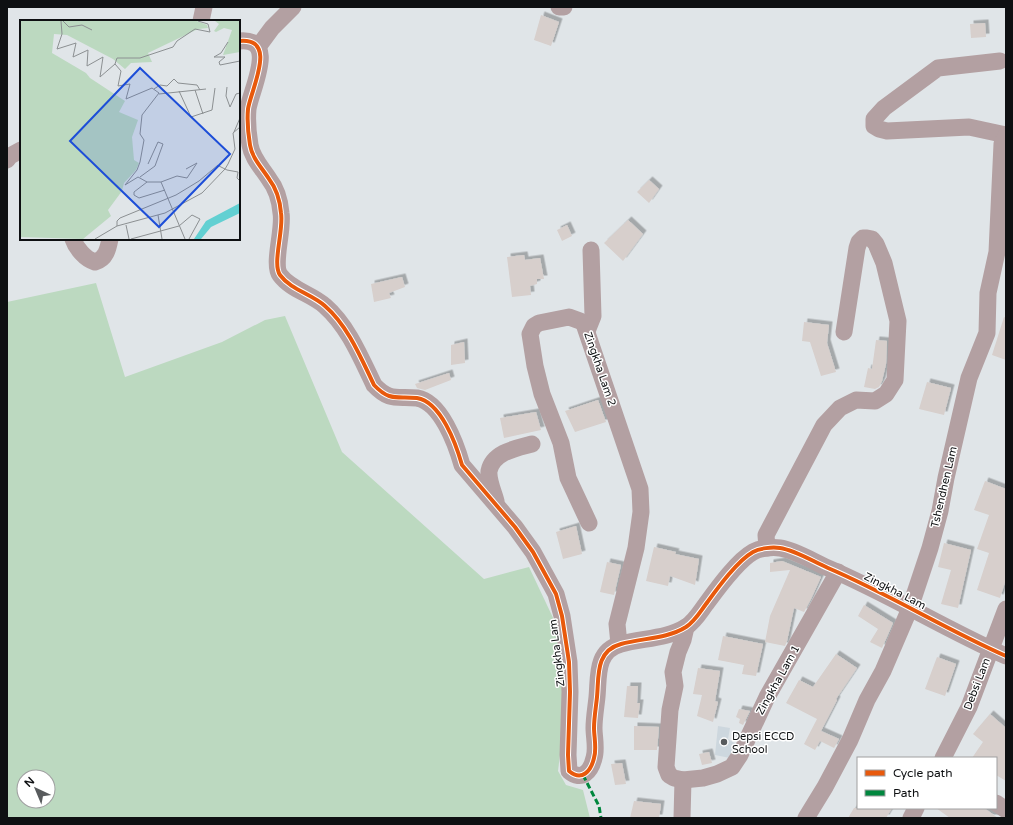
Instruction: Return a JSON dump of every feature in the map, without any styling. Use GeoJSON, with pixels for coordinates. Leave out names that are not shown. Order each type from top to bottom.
{"type":"FeatureCollection","features":[{"type":"Feature","properties":{"kind":"street"},"geometry":{"type":"LineString","coordinates":[[201,20],[204,7]]}},
{"type":"Feature","properties":{"kind":"street"},"geometry":{"type":"LineString","coordinates":[[240,41],[245,40],[253,42],[258,47],[272,28],[293,7]]}},
{"type":"Feature","properties":{"kind":"street"},"geometry":{"type":"LineString","coordinates":[[559,7],[564,7]]}},
{"type":"Feature","properties":{"kind":"street","name":"Zingkha Lam"},"geometry":{"type":"LineString","coordinates":[[258,47],[260,59],[248,109],[248,130],[252,153],[276,191],[280,206],[282,229],[277,261],[278,271],[285,280],[318,300],[331,311],[351,339],[374,385],[379,390],[390,397],[417,398],[430,404],[447,427],[459,454],[462,465],[497,508],[515,527],[533,552],[556,594],[562,616],[569,662],[570,692],[568,755],[569,771],[573,775],[583,775],[587,773],[595,757],[594,726],[597,678],[600,665],[606,653],[620,644],[668,634],[686,627],[697,617],[739,564],[754,552],[767,548],[780,548],[787,550],[838,572],[998,652]]}},
{"type":"Feature","properties":{"kind":"street"},"geometry":{"type":"LineString","coordinates":[[1000,61],[938,68],[884,108],[874,120],[874,126],[887,131],[969,127],[1006,135]]}},
{"type":"Feature","properties":{"kind":"street","name":"Tshendhen Lam"},"geometry":{"type":"LineString","coordinates":[[806,818],[825,787],[850,740],[867,700],[882,671],[910,608],[930,548],[940,511],[969,378],[987,333],[988,293],[997,252],[1002,144],[1006,135]]}},
{"type":"Feature","properties":{"kind":"street"},"geometry":{"type":"LineString","coordinates":[[7,160],[10,156],[20,151]]}},
{"type":"Feature","properties":{"kind":"street"},"geometry":{"type":"LineString","coordinates":[[767,548],[766,535],[824,425],[840,408],[856,400],[875,401],[886,394],[895,380],[898,321],[884,263],[876,244],[872,239],[867,238],[859,242],[857,248],[844,332]]}},
{"type":"Feature","properties":{"kind":"street"},"geometry":{"type":"LineString","coordinates":[[73,240],[75,245],[84,256],[95,262],[99,261],[105,256],[110,240]]}},
{"type":"Feature","properties":{"kind":"street"},"geometry":{"type":"LineString","coordinates":[[587,332],[593,316],[591,250]]}},
{"type":"Feature","properties":{"kind":"street","name":"Zingkha Lam 2"},"geometry":{"type":"LineString","coordinates":[[589,523],[568,478],[561,443],[542,394],[536,373],[530,334],[534,326],[539,323],[569,317],[584,324],[640,489],[641,512],[636,548],[618,624],[620,644]]}},
{"type":"Feature","properties":{"kind":"street"},"geometry":{"type":"LineString","coordinates":[[497,508],[489,471],[493,461],[510,450],[532,444]]}},
{"type":"Feature","properties":{"kind":"street","name":"Zingkha Lam 1"},"geometry":{"type":"LineString","coordinates":[[683,780],[703,778],[717,774],[732,767],[740,756],[767,696],[838,572]]}},
{"type":"Feature","properties":{"kind":"street","name":"Debsi Lam"},"geometry":{"type":"LineString","coordinates":[[944,757],[998,652],[1006,609]]}},
{"type":"Feature","properties":{"kind":"street"},"geometry":{"type":"LineString","coordinates":[[682,818],[683,780],[674,778],[669,774],[666,767],[670,710],[675,686],[673,672],[686,627]]}},
{"type":"Feature","properties":{"kind":"street"},"geometry":{"type":"LineString","coordinates":[[997,804],[1006,810]]}},
{"type":"Feature","properties":{"kind":"street"},"geometry":{"type":"LineString","coordinates":[[911,818],[916,809]]}},
{"type":"Feature","properties":{"kind":"shaded area","name":"Depsi ECCD School"},"geometry":{"type":"Polygon","coordinates":[[[718,726],[730,728],[728,739],[736,744],[730,758],[715,755],[718,726]]]}},
{"type":"Feature","properties":{"kind":"green space"},"geometry":{"type":"Polygon","coordinates":[[[96,283],[125,377],[222,342],[265,320],[285,316],[342,452],[484,579],[529,567],[555,622],[564,682],[562,738],[558,771],[566,785],[583,790],[590,818],[7,818],[7,302],[96,283]]]}},
{"type":"Feature","properties":{"kind":"building"},"geometry":{"type":"Polygon","coordinates":[[[541,15],[559,22],[551,46],[534,40],[541,15]]]}},
{"type":"Feature","properties":{"kind":"building"},"geometry":{"type":"Polygon","coordinates":[[[985,23],[986,37],[971,38],[970,24],[985,23]]]}},
{"type":"Feature","properties":{"kind":"building"},"geometry":{"type":"Polygon","coordinates":[[[649,180],[659,189],[649,203],[637,192],[649,180]]]}},
{"type":"Feature","properties":{"kind":"building"},"geometry":{"type":"Polygon","coordinates":[[[628,220],[643,234],[623,261],[604,243],[628,220]]]}},
{"type":"Feature","properties":{"kind":"building"},"geometry":{"type":"Polygon","coordinates":[[[567,225],[572,236],[562,241],[557,230],[567,225]]]}},
{"type":"Feature","properties":{"kind":"building"},"geometry":{"type":"Polygon","coordinates":[[[524,255],[525,260],[540,258],[544,279],[537,279],[537,284],[530,286],[531,295],[512,297],[507,257],[524,255]]]}},
{"type":"Feature","properties":{"kind":"building"},"geometry":{"type":"Polygon","coordinates":[[[402,277],[405,287],[389,293],[391,298],[374,302],[371,284],[402,277]]]}},
{"type":"Feature","properties":{"kind":"building"},"geometry":{"type":"Polygon","coordinates":[[[1004,317],[1006,318],[1006,360],[992,355],[1004,317]]]}},
{"type":"Feature","properties":{"kind":"building"},"geometry":{"type":"Polygon","coordinates":[[[804,322],[829,325],[827,343],[836,372],[821,376],[810,342],[802,341],[804,322]]]}},
{"type":"Feature","properties":{"kind":"building"},"geometry":{"type":"Polygon","coordinates":[[[876,340],[887,341],[886,364],[882,381],[879,387],[875,389],[864,387],[868,368],[872,369],[876,340]]]}},
{"type":"Feature","properties":{"kind":"building"},"geometry":{"type":"Polygon","coordinates":[[[464,342],[465,363],[451,365],[451,345],[464,342]]]}},
{"type":"Feature","properties":{"kind":"building"},"geometry":{"type":"Polygon","coordinates":[[[449,373],[451,380],[425,390],[417,388],[415,384],[449,373]]]}},
{"type":"Feature","properties":{"kind":"building"},"geometry":{"type":"Polygon","coordinates":[[[927,382],[951,388],[944,415],[919,409],[927,382]]]}},
{"type":"Feature","properties":{"kind":"building"},"geometry":{"type":"Polygon","coordinates":[[[598,400],[606,422],[575,432],[565,411],[598,400]]]}},
{"type":"Feature","properties":{"kind":"building"},"geometry":{"type":"Polygon","coordinates":[[[536,412],[541,430],[504,438],[500,418],[536,412]]]}},
{"type":"Feature","properties":{"kind":"building"},"geometry":{"type":"Polygon","coordinates":[[[985,481],[1006,489],[1006,579],[1000,598],[977,590],[989,553],[977,549],[989,515],[974,510],[985,481]]]}},
{"type":"Feature","properties":{"kind":"building"},"geometry":{"type":"Polygon","coordinates":[[[576,526],[582,554],[563,559],[556,532],[576,526]]]}},
{"type":"Feature","properties":{"kind":"building"},"geometry":{"type":"Polygon","coordinates":[[[944,543],[971,550],[958,608],[941,604],[951,570],[938,567],[944,543]]]}},
{"type":"Feature","properties":{"kind":"building"},"geometry":{"type":"Polygon","coordinates":[[[654,547],[676,552],[675,554],[699,559],[695,585],[670,576],[668,586],[646,581],[654,547]]]}},
{"type":"Feature","properties":{"kind":"building"},"geometry":{"type":"Polygon","coordinates":[[[782,561],[821,577],[804,612],[794,608],[785,646],[765,642],[770,616],[790,570],[770,572],[770,563],[782,561]]]}},
{"type":"Feature","properties":{"kind":"building"},"geometry":{"type":"Polygon","coordinates":[[[607,562],[621,565],[614,595],[600,592],[607,562]]]}},
{"type":"Feature","properties":{"kind":"building"},"geometry":{"type":"Polygon","coordinates":[[[864,605],[893,623],[882,648],[870,642],[878,629],[858,616],[864,605]]]}},
{"type":"Feature","properties":{"kind":"building"},"geometry":{"type":"Polygon","coordinates":[[[723,636],[763,644],[756,676],[742,674],[744,665],[718,660],[723,636]]]}},
{"type":"Feature","properties":{"kind":"building"},"geometry":{"type":"Polygon","coordinates":[[[836,654],[857,668],[836,699],[837,700],[821,731],[839,739],[834,748],[820,741],[815,750],[804,744],[817,719],[786,703],[799,680],[813,687],[836,654]]]}},
{"type":"Feature","properties":{"kind":"building"},"geometry":{"type":"Polygon","coordinates":[[[937,657],[956,664],[945,696],[925,689],[937,657]]]}},
{"type":"Feature","properties":{"kind":"building"},"geometry":{"type":"Polygon","coordinates":[[[698,668],[720,671],[715,701],[718,702],[713,722],[697,716],[702,695],[693,694],[698,668]]]}},
{"type":"Feature","properties":{"kind":"building"},"geometry":{"type":"Polygon","coordinates":[[[627,686],[638,686],[637,703],[640,703],[638,718],[624,717],[627,686]]]}},
{"type":"Feature","properties":{"kind":"building"},"geometry":{"type":"Polygon","coordinates":[[[739,709],[750,711],[743,725],[739,723],[740,719],[736,717],[739,709]]]}},
{"type":"Feature","properties":{"kind":"building"},"geometry":{"type":"Polygon","coordinates":[[[990,714],[1006,728],[1006,781],[997,776],[997,757],[973,757],[983,742],[973,734],[990,714]]]}},
{"type":"Feature","properties":{"kind":"building"},"geometry":{"type":"Polygon","coordinates":[[[634,726],[659,727],[657,750],[634,750],[634,726]]]}},
{"type":"Feature","properties":{"kind":"building"},"geometry":{"type":"Polygon","coordinates":[[[709,752],[712,763],[702,765],[699,754],[709,752]]]}},
{"type":"Feature","properties":{"kind":"building"},"geometry":{"type":"Polygon","coordinates":[[[622,763],[626,784],[615,785],[611,764],[622,763]]]}},
{"type":"Feature","properties":{"kind":"building"},"geometry":{"type":"Polygon","coordinates":[[[634,801],[661,804],[659,818],[630,818],[634,801]]]}},
{"type":"Feature","properties":{"kind":"building"},"geometry":{"type":"Polygon","coordinates":[[[854,808],[891,809],[886,818],[848,818],[854,808]]]}},
{"type":"Feature","properties":{"kind":"building"},"geometry":{"type":"Polygon","coordinates":[[[937,809],[985,809],[998,818],[950,818],[937,809]]]}},
{"type":"Feature","properties":{"kind":"marked path"},"geometry":{"type":"LineString","coordinates":[[583,775],[599,806],[601,818]]}},
{"type":"Feature","properties":{"kind":"cycle path"},"geometry":{"type":"LineString","coordinates":[[240,41],[251,42],[258,47],[260,55],[260,66],[248,109],[248,131],[251,150],[274,186],[280,204],[281,228],[277,263],[280,275],[290,284],[320,302],[341,323],[359,353],[374,385],[389,396],[417,398],[426,401],[440,415],[456,446],[462,465],[515,527],[533,552],[556,594],[562,616],[569,662],[569,771],[574,774],[582,775],[588,771],[593,763],[595,754],[594,724],[599,673],[600,666],[607,652],[613,647],[621,644],[671,634],[686,627],[697,616],[734,568],[747,556],[759,550],[780,548],[798,554],[851,578],[961,635],[1006,656]]}},
{"type":"Feature","properties":{"kind":"place","name":"Depsi ECCD School"},"geometry":{"type":"Point","coordinates":[724,742]}}]}
